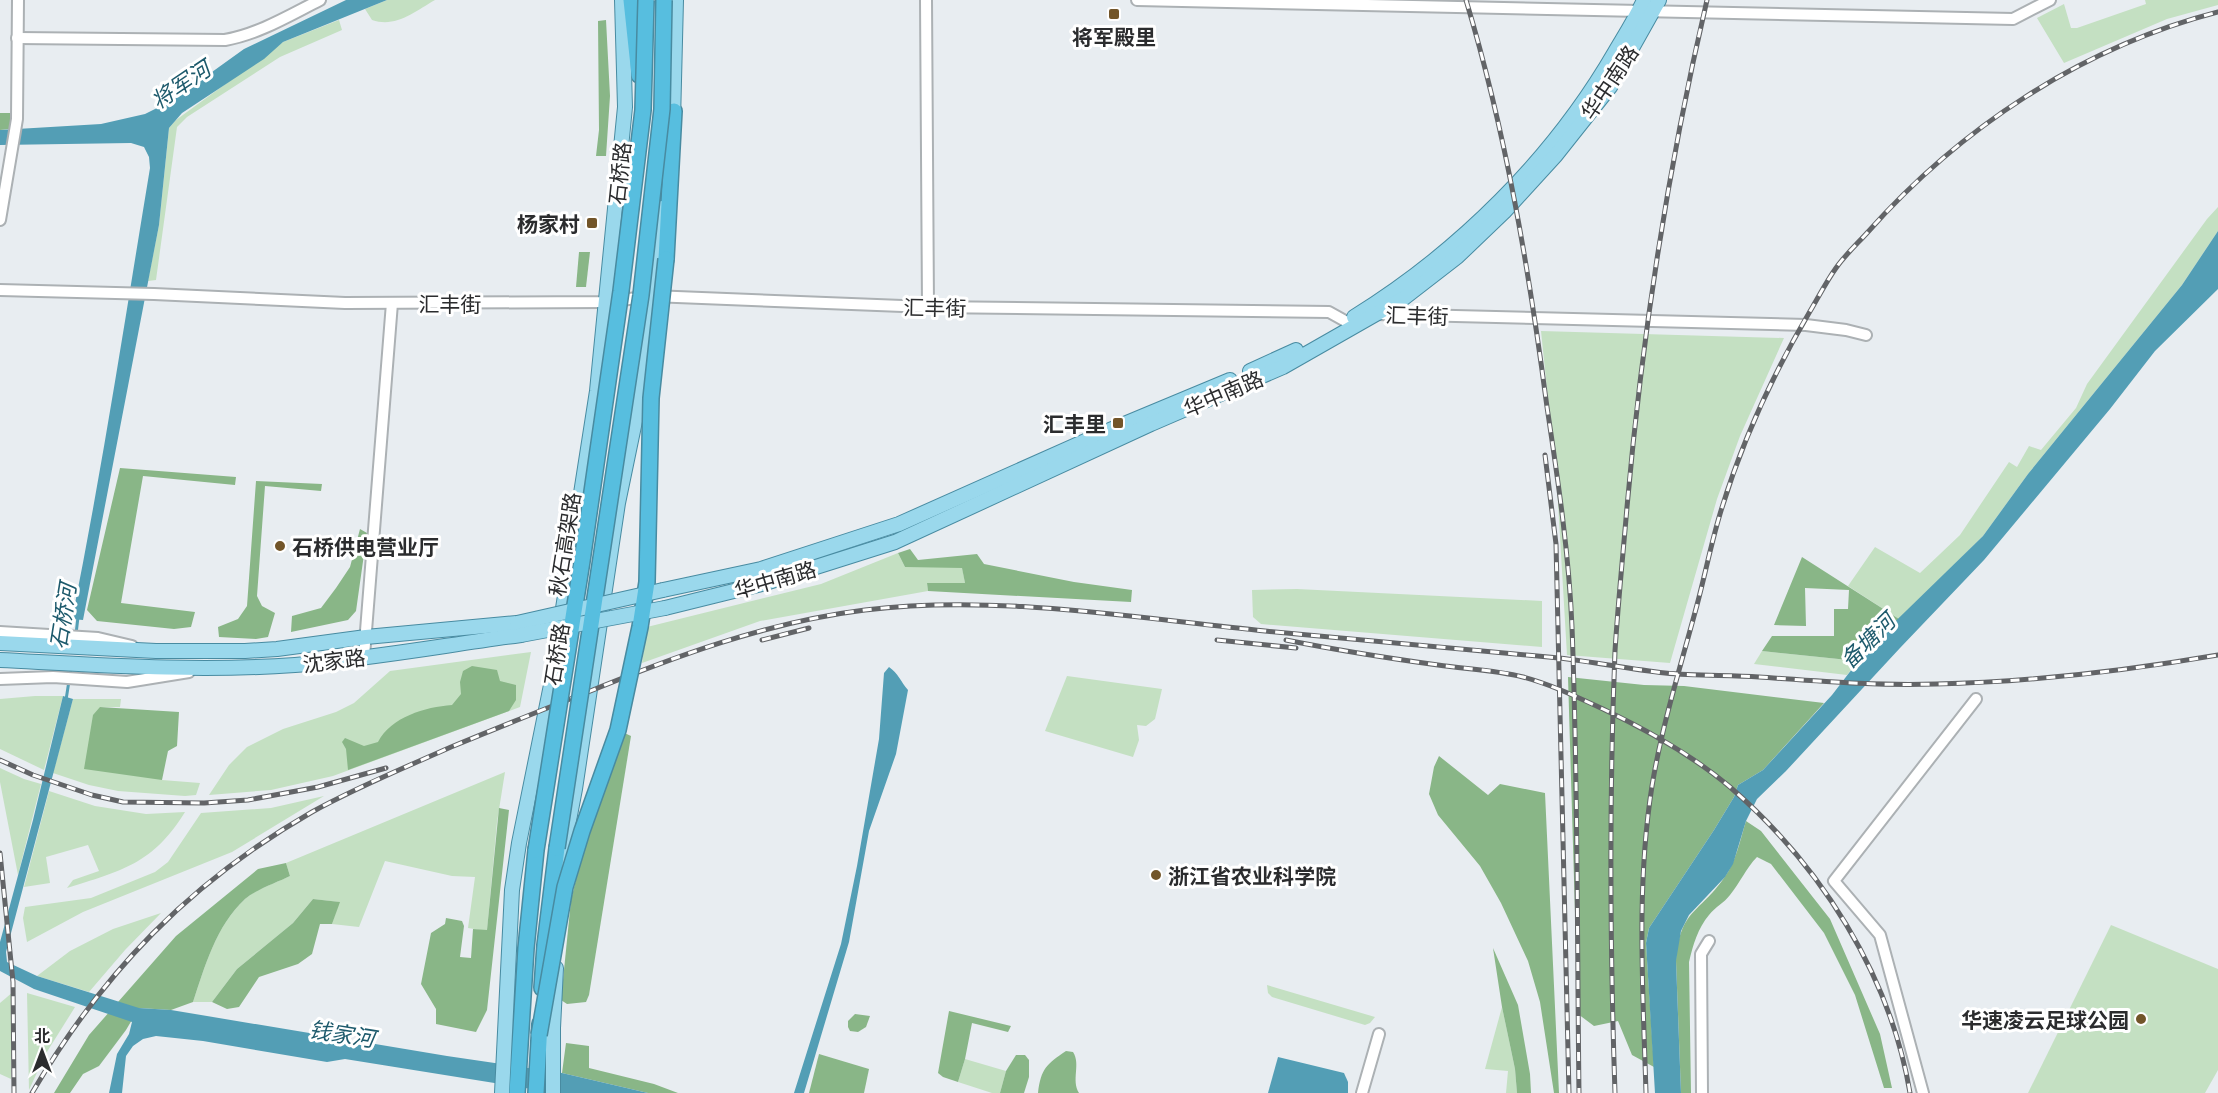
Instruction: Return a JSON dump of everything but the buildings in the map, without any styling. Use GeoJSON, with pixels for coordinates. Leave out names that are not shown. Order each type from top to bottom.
{"type":"FeatureCollection","features":[{"type":"Feature","properties":{"kind":"highway"},"geometry":{"type":"LineString","coordinates":[[631,0],[643,110]]}},
{"type":"Feature","properties":{"kind":"highway","name":"秋石高架路"},"geometry":{"type":"LineString","coordinates":[[517,1093],[533,872],[602,428],[643,110],[646,0]]}},
{"type":"Feature","properties":{"kind":"highway","name":"秋石高架路"},"geometry":{"type":"LineString","coordinates":[[536,1093],[545,945],[554,869],[641,295],[662,109],[664,0]]}},
{"type":"Feature","properties":{"kind":"highway"},"geometry":{"type":"LineString","coordinates":[[539,1035],[565,887],[578,841],[618,730],[647,582],[651,398],[666,259],[674,111]]}},
{"type":"Feature","properties":{"kind":"main road","name":"石桥路"},"geometry":{"type":"LineString","coordinates":[[502,1093],[512,890],[551,685],[597,391],[625,106],[622,0]]}},
{"type":"Feature","properties":{"kind":"main road","name":"石桥路"},"geometry":{"type":"LineString","coordinates":[[553,1093],[553,1017],[567,831],[618,503],[640,398],[674,111],[676,0]]}},
{"type":"Feature","properties":{"kind":"main road","name":"华中南路"},"geometry":{"type":"LineString","coordinates":[[519,629],[663,590],[761,569],[899,524],[1290,354],[1347,322],[1413,276],[1464,234],[1506,193],[1555,141],[1568,123],[1600,78],[1641,5]]}},
{"type":"Feature","properties":{"kind":"main road","name":"华中南路"},"geometry":{"type":"LineString","coordinates":[[665,608],[762,584],[895,542],[1151,424],[1283,367],[1404,298],[1457,257],[1504,212],[1556,155],[1610,87],[1657,5]]}},
{"type":"Feature","properties":{"kind":"main road","name":"沈家路"},"geometry":{"type":"LineString","coordinates":[[0,660],[70,671],[297,664],[364,656],[519,629],[665,608]]}},
{"type":"Feature","properties":{"kind":"main road","name":"沈家路"},"geometry":{"type":"LineString","coordinates":[[0,643],[75,642],[156,651],[277,650],[366,637],[519,629]]}},
{"type":"Feature","properties":{"kind":"street"},"geometry":{"type":"LineString","coordinates":[[0,220],[16,126],[18,0]]}},
{"type":"Feature","properties":{"kind":"street"},"geometry":{"type":"LineString","coordinates":[[17,38],[225,40],[254,32],[320,0]]}},
{"type":"Feature","properties":{"kind":"street"},"geometry":{"type":"LineString","coordinates":[[926,0],[928,307]]}},
{"type":"Feature","properties":{"kind":"street"},"geometry":{"type":"LineString","coordinates":[[1137,0],[1657,5],[2013,19],[2050,0]]}},
{"type":"Feature","properties":{"kind":"street","name":"汇丰街"},"geometry":{"type":"LineString","coordinates":[[0,290],[128,293],[345,303],[606,302],[652,296],[928,307],[1329,312],[1347,322],[1378,313],[1486,318],[1806,325],[1866,335]]}},
{"type":"Feature","properties":{"kind":"street"},"geometry":{"type":"LineString","coordinates":[[364,656],[392,303]]}},
{"type":"Feature","properties":{"kind":"street"},"geometry":{"type":"LineString","coordinates":[[0,632],[75,642]]}},
{"type":"Feature","properties":{"kind":"street"},"geometry":{"type":"LineString","coordinates":[[0,679],[70,671]]}},
{"type":"Feature","properties":{"kind":"street"},"geometry":{"type":"LineString","coordinates":[[1923,1093],[1880,935],[1834,881],[1976,699]]}},
{"type":"Feature","properties":{"kind":"street"},"geometry":{"type":"LineString","coordinates":[[1702,1093],[1701,954],[1709,941]]}},
{"type":"Feature","properties":{"kind":"street"},"geometry":{"type":"LineString","coordinates":[[1362,1093],[1379,1034]]}},
{"type":"Feature","properties":{"kind":"green space"},"geometry":{"type":"Polygon","coordinates":[[[387,0],[435,0],[405,18],[389,22],[372,20],[365,9],[387,0]]]}},
{"type":"Feature","properties":{"kind":"green space"},"geometry":{"type":"Polygon","coordinates":[[[2145,0],[2218,0],[2218,5],[2167,19],[2064,63],[2037,18],[2064,4],[2071,28],[2077,28],[2146,4],[2145,0]]]}},
{"type":"Feature","properties":{"kind":"green space"},"geometry":{"type":"Polygon","coordinates":[[[339,20],[342,30],[280,57],[187,117],[177,127],[156,280],[148,281],[159,225],[169,128],[176,120],[283,42],[339,20]]]}},
{"type":"Feature","properties":{"kind":"green space"},"geometry":{"type":"Polygon","coordinates":[[[606,20],[610,96],[606,156],[596,156],[599,130],[598,21],[606,20]]]}},
{"type":"Feature","properties":{"kind":"green space"},"geometry":{"type":"Polygon","coordinates":[[[0,113],[10,113],[10,129],[0,130],[0,113]]]}},
{"type":"Feature","properties":{"kind":"green space"},"geometry":{"type":"Polygon","coordinates":[[[2218,207],[2218,231],[2182,285],[2028,474],[1983,536],[1899,619],[1848,586],[1875,547],[1920,573],[1960,535],[2009,462],[2017,467],[2029,446],[2041,450],[2076,408],[2087,384],[2218,207]]]}},
{"type":"Feature","properties":{"kind":"green space"},"geometry":{"type":"Polygon","coordinates":[[[579,252],[590,252],[586,287],[576,287],[579,252]]]}},
{"type":"Feature","properties":{"kind":"green space"},"geometry":{"type":"Polygon","coordinates":[[[1541,331],[1784,338],[1740,436],[1717,499],[1670,663],[1567,655],[1557,486],[1541,331]]]}},
{"type":"Feature","properties":{"kind":"green space"},"geometry":{"type":"Polygon","coordinates":[[[120,468],[236,477],[235,485],[143,476],[121,603],[195,612],[191,627],[174,629],[97,621],[87,610],[120,468]]]}},
{"type":"Feature","properties":{"kind":"green space"},"geometry":{"type":"Polygon","coordinates":[[[256,481],[322,484],[321,491],[265,486],[257,596],[262,606],[275,613],[268,637],[256,639],[219,637],[218,627],[238,619],[247,606],[256,481]]]}},
{"type":"Feature","properties":{"kind":"green space"},"geometry":{"type":"Polygon","coordinates":[[[360,529],[367,533],[356,611],[348,620],[291,632],[292,616],[321,608],[336,588],[350,567],[360,529]]]}},
{"type":"Feature","properties":{"kind":"green space"},"geometry":{"type":"Polygon","coordinates":[[[910,549],[918,560],[977,554],[984,564],[1074,582],[1132,590],[1131,602],[928,591],[927,583],[965,583],[962,568],[905,567],[898,553],[910,549]]]}},
{"type":"Feature","properties":{"kind":"green space"},"geometry":{"type":"Polygon","coordinates":[[[898,553],[905,567],[962,567],[965,583],[927,583],[928,591],[760,621],[642,663],[647,627],[821,584],[898,553]]]}},
{"type":"Feature","properties":{"kind":"green space"},"geometry":{"type":"Polygon","coordinates":[[[1802,557],[1899,619],[1858,661],[1762,651],[1772,636],[1834,636],[1834,609],[1848,609],[1849,590],[1805,588],[1806,626],[1774,625],[1802,557]]]}},
{"type":"Feature","properties":{"kind":"green space"},"geometry":{"type":"Polygon","coordinates":[[[1297,589],[1542,601],[1542,647],[1261,624],[1253,617],[1252,590],[1297,589]]]}},
{"type":"Feature","properties":{"kind":"green space"},"geometry":{"type":"Polygon","coordinates":[[[1762,651],[1858,661],[1847,675],[1754,664],[1762,651]]]}},
{"type":"Feature","properties":{"kind":"green space"},"geometry":{"type":"Polygon","coordinates":[[[531,652],[520,707],[333,776],[271,790],[209,795],[229,765],[247,747],[283,729],[336,712],[354,703],[390,671],[531,652]]]}},
{"type":"Feature","properties":{"kind":"green space"},"geometry":{"type":"Polygon","coordinates":[[[472,666],[497,670],[500,681],[516,685],[516,700],[509,711],[348,770],[346,749],[342,742],[345,738],[364,746],[378,742],[391,726],[410,715],[431,708],[452,705],[461,694],[460,682],[463,671],[472,666]]]}},
{"type":"Feature","properties":{"kind":"green space"},"geometry":{"type":"Polygon","coordinates":[[[1067,676],[1162,689],[1155,719],[1146,726],[1137,725],[1139,740],[1133,757],[1045,731],[1067,676]]]}},
{"type":"Feature","properties":{"kind":"green space"},"geometry":{"type":"Polygon","coordinates":[[[1568,677],[1644,685],[1684,686],[1824,703],[1763,770],[1738,785],[1734,797],[1714,830],[1649,928],[1646,943],[1654,1067],[1632,1055],[1618,1021],[1594,1026],[1578,1014],[1568,677]]]}},
{"type":"Feature","properties":{"kind":"green space"},"geometry":{"type":"Polygon","coordinates":[[[63,696],[44,770],[0,749],[0,699],[63,696]]]}},
{"type":"Feature","properties":{"kind":"green space"},"geometry":{"type":"Polygon","coordinates":[[[73,699],[121,699],[120,707],[100,707],[162,780],[200,783],[196,795],[118,791],[89,785],[53,773],[73,699]]]}},
{"type":"Feature","properties":{"kind":"green space"},"geometry":{"type":"Polygon","coordinates":[[[100,707],[179,712],[177,746],[168,751],[162,780],[84,769],[93,715],[100,707]]]}},
{"type":"Feature","properties":{"kind":"green space"},"geometry":{"type":"Polygon","coordinates":[[[618,730],[631,736],[589,995],[586,1002],[567,1004],[561,1000],[571,900],[599,784],[618,730]]]}},
{"type":"Feature","properties":{"kind":"green space"},"geometry":{"type":"Polygon","coordinates":[[[1439,756],[1488,795],[1500,784],[1545,793],[1559,1093],[1554,1093],[1540,1002],[1528,961],[1501,903],[1480,866],[1438,815],[1429,794],[1434,767],[1439,756]]]}},
{"type":"Feature","properties":{"kind":"green space"},"geometry":{"type":"Polygon","coordinates":[[[0,768],[41,784],[18,875],[0,782],[0,768]]]}},
{"type":"Feature","properties":{"kind":"green space"},"geometry":{"type":"Polygon","coordinates":[[[505,772],[497,822],[487,931],[468,928],[475,877],[452,876],[385,861],[359,927],[332,924],[339,902],[313,899],[293,923],[237,969],[212,1002],[193,1002],[213,947],[226,921],[249,896],[290,876],[286,863],[505,772]]]}},
{"type":"Feature","properties":{"kind":"green space"},"geometry":{"type":"Polygon","coordinates":[[[49,791],[95,806],[146,814],[185,812],[161,843],[148,854],[120,870],[67,888],[73,880],[99,871],[88,845],[46,857],[50,883],[24,887],[49,791]]]}},
{"type":"Feature","properties":{"kind":"green space"},"geometry":{"type":"Polygon","coordinates":[[[324,796],[232,852],[83,912],[27,942],[23,918],[25,907],[91,898],[155,872],[168,862],[201,813],[271,808],[324,796]]]}},
{"type":"Feature","properties":{"kind":"green space"},"geometry":{"type":"Polygon","coordinates":[[[499,808],[509,810],[487,1010],[476,1032],[436,1024],[436,1009],[421,984],[431,933],[445,924],[446,918],[462,921],[464,926],[460,957],[471,958],[473,929],[487,930],[499,808]]]}},
{"type":"Feature","properties":{"kind":"green space"},"geometry":{"type":"Polygon","coordinates":[[[1746,821],[1761,831],[1830,919],[1880,1034],[1892,1088],[1884,1088],[1855,995],[1824,933],[1771,864],[1757,857],[1730,895],[1705,920],[1694,943],[1689,962],[1691,1093],[1681,1093],[1676,961],[1678,944],[1686,921],[1715,890],[1732,865],[1746,821]]]}},
{"type":"Feature","properties":{"kind":"green space"},"geometry":{"type":"Polygon","coordinates":[[[286,863],[290,876],[249,896],[226,921],[213,947],[193,1002],[171,1010],[139,1008],[99,1066],[83,1074],[70,1093],[54,1093],[89,1035],[176,936],[258,869],[286,863]]]}},
{"type":"Feature","properties":{"kind":"green space"},"geometry":{"type":"Polygon","coordinates":[[[313,899],[340,902],[332,924],[320,924],[312,954],[298,964],[259,977],[239,1007],[227,1009],[212,1002],[237,969],[293,923],[313,899]]]}},
{"type":"Feature","properties":{"kind":"green space"},"geometry":{"type":"Polygon","coordinates":[[[161,913],[89,992],[37,976],[70,951],[113,929],[161,913]]]}},
{"type":"Feature","properties":{"kind":"green space","name":"华速凌云足球公园"},"geometry":{"type":"Polygon","coordinates":[[[2111,925],[2218,969],[2218,1070],[2205,1093],[2028,1093],[2111,925]]]}},
{"type":"Feature","properties":{"kind":"green space"},"geometry":{"type":"Polygon","coordinates":[[[1493,948],[1518,1005],[1531,1093],[1517,1093],[1515,1069],[1493,948]]]}},
{"type":"Feature","properties":{"kind":"green space"},"geometry":{"type":"Polygon","coordinates":[[[1267,985],[1375,1017],[1365,1025],[1272,997],[1268,993],[1267,985]]]}},
{"type":"Feature","properties":{"kind":"green space"},"geometry":{"type":"Polygon","coordinates":[[[13,992],[11,1079],[0,1074],[0,1003],[13,992]]]}},
{"type":"Feature","properties":{"kind":"green space"},"geometry":{"type":"Polygon","coordinates":[[[27,993],[75,1007],[45,1055],[29,1090],[27,993]]]}},
{"type":"Feature","properties":{"kind":"green space"},"geometry":{"type":"Polygon","coordinates":[[[1502,1007],[1515,1069],[1517,1093],[1506,1093],[1508,1071],[1485,1069],[1502,1007]]]}},
{"type":"Feature","properties":{"kind":"green space"},"geometry":{"type":"Polygon","coordinates":[[[949,1011],[1011,1026],[1008,1032],[972,1023],[958,1082],[938,1073],[949,1011]]]}},
{"type":"Feature","properties":{"kind":"green space"},"geometry":{"type":"Polygon","coordinates":[[[855,1014],[870,1016],[866,1027],[858,1032],[850,1031],[848,1027],[848,1021],[855,1014]]]}},
{"type":"Feature","properties":{"kind":"green space"},"geometry":{"type":"Polygon","coordinates":[[[566,1043],[589,1046],[589,1068],[654,1084],[678,1093],[648,1093],[562,1073],[566,1043]]]}},
{"type":"Feature","properties":{"kind":"green space"},"geometry":{"type":"Polygon","coordinates":[[[1066,1051],[1073,1052],[1075,1057],[1076,1083],[1079,1093],[1038,1093],[1043,1072],[1066,1051]]]}},
{"type":"Feature","properties":{"kind":"green space"},"geometry":{"type":"Polygon","coordinates":[[[819,1054],[869,1069],[864,1093],[809,1093],[819,1054]]]}},
{"type":"Feature","properties":{"kind":"green space"},"geometry":{"type":"Polygon","coordinates":[[[1016,1055],[1025,1055],[1029,1060],[1029,1077],[1024,1093],[1000,1093],[1006,1071],[1016,1055]]]}},
{"type":"Feature","properties":{"kind":"green space"},"geometry":{"type":"Polygon","coordinates":[[[965,1059],[1006,1071],[1000,1093],[992,1093],[958,1082],[965,1059]]]}},
{"type":"Feature","properties":{"kind":"water"},"geometry":{"type":"Polygon","coordinates":[[[346,0],[387,0],[283,42],[264,59],[182,113],[169,128],[159,225],[83,620],[72,619],[113,394],[150,168],[149,157],[144,147],[131,143],[0,145],[0,130],[101,124],[145,114],[173,100],[244,49],[346,0]]]}},
{"type":"Feature","properties":{"kind":"water"},"geometry":{"type":"Polygon","coordinates":[[[2218,231],[2218,289],[2155,351],[2110,409],[1984,560],[1757,799],[1746,821],[1733,864],[1725,877],[1689,915],[1681,931],[1676,961],[1681,1093],[1655,1093],[1646,943],[1649,928],[1714,830],[1734,797],[1738,785],[1763,770],[1832,695],[1869,647],[1983,536],[2028,474],[2182,285],[2218,231]]]}},
{"type":"Feature","properties":{"kind":"water"},"geometry":{"type":"Polygon","coordinates":[[[889,667],[908,690],[896,754],[869,831],[849,942],[804,1093],[794,1093],[841,944],[879,739],[884,673],[889,667]]]}},
{"type":"Feature","properties":{"kind":"water"},"geometry":{"type":"Polygon","coordinates":[[[63,696],[73,699],[6,952],[7,962],[37,976],[139,1008],[171,1010],[562,1073],[648,1093],[557,1093],[345,1059],[327,1062],[203,1041],[156,1036],[143,1039],[133,1046],[126,1056],[122,1093],[109,1093],[117,1054],[129,1034],[132,1022],[34,989],[0,971],[0,942],[63,696]]]}},
{"type":"Feature","properties":{"kind":"water"},"geometry":{"type":"Polygon","coordinates":[[[1278,1057],[1344,1073],[1348,1082],[1348,1093],[1268,1093],[1278,1057]]]}},
{"type":"Feature","properties":{"kind":"waterway","name":"石桥河"},"geometry":{"type":"LineString","coordinates":[[76,634],[78,617]]}},
{"type":"Feature","properties":{"kind":"waterway","name":"石桥河"},"geometry":{"type":"LineString","coordinates":[[66,700],[71,668]]}},
{"type":"Feature","properties":{"kind":"railway"},"geometry":{"type":"LineString","coordinates":[[1466,0],[1493,100],[1515,202],[1532,304],[1566,545],[1571,600],[1574,685],[1579,1093]]}},
{"type":"Feature","properties":{"kind":"railway"},"geometry":{"type":"LineString","coordinates":[[1615,1093],[1611,817],[1613,706],[1619,597],[1640,380],[1658,252],[1680,126],[1707,0]]}},
{"type":"Feature","properties":{"kind":"railway"},"geometry":{"type":"LineString","coordinates":[[1646,1093],[1642,901],[1647,824],[1656,763],[1728,488],[1748,436],[1782,361],[1825,284],[1851,250],[1903,195],[1983,126],[2026,96],[2119,47],[2168,27],[2218,12]]}},
{"type":"Feature","properties":{"kind":"railway"},"geometry":{"type":"LineString","coordinates":[[1545,455],[1556,544],[1569,1093]]}},
{"type":"Feature","properties":{"kind":"railway"},"geometry":{"type":"LineString","coordinates":[[32,1093],[59,1049],[89,1008],[153,933],[227,868],[268,839],[329,803],[451,747],[686,654],[792,623],[865,610],[915,606],[1015,606],[1559,658],[1665,673],[1870,684],[1971,683],[2042,678],[2113,671],[2218,655]]}},
{"type":"Feature","properties":{"kind":"railway"},"geometry":{"type":"LineString","coordinates":[[762,640],[809,628]]}},
{"type":"Feature","properties":{"kind":"railway"},"geometry":{"type":"LineString","coordinates":[[1217,640],[1296,648]]}},
{"type":"Feature","properties":{"kind":"railway"},"geometry":{"type":"LineString","coordinates":[[1286,640],[1400,660],[1523,677],[1563,691],[1620,717],[1700,764],[1730,787],[1793,851],[1821,887],[1846,925],[1868,964],[1886,1006],[1900,1049],[1910,1093]]}},
{"type":"Feature","properties":{"kind":"railway"},"geometry":{"type":"LineString","coordinates":[[0,760],[33,775],[92,795],[123,802],[204,803],[248,800],[318,787],[386,768]]}},
{"type":"Feature","properties":{"kind":"railway"},"geometry":{"type":"LineString","coordinates":[[0,853],[13,982],[14,1093]]}},
{"type":"Feature","properties":{"kind":"place","name":"将军殿里"},"geometry":{"type":"Point","coordinates":[1114,14]}},
{"type":"Feature","properties":{"kind":"place","name":"杨家村"},"geometry":{"type":"Point","coordinates":[592,223]}},
{"type":"Feature","properties":{"kind":"place","name":"汇丰里"},"geometry":{"type":"Point","coordinates":[1118,423]}},
{"type":"Feature","properties":{"kind":"place","name":"石桥供电营业厅"},"geometry":{"type":"Point","coordinates":[280,546]}},
{"type":"Feature","properties":{"kind":"place","name":"浙江省农业科学院"},"geometry":{"type":"Point","coordinates":[1156,875]}},
{"type":"Feature","properties":{"kind":"place","name":"华速凌云足球公园"},"geometry":{"type":"Point","coordinates":[2141,1019]}},
{"type":"Feature","properties":{"kind":"water label","name":"将军河"},"geometry":{"type":"Point","coordinates":[180,84]}},
{"type":"Feature","properties":{"kind":"water label","name":"备塘河"},"geometry":{"type":"Point","coordinates":[1867,640]}},
{"type":"Feature","properties":{"kind":"water label","name":"钱家河"},"geometry":{"type":"Point","coordinates":[342,1033]}}]}
